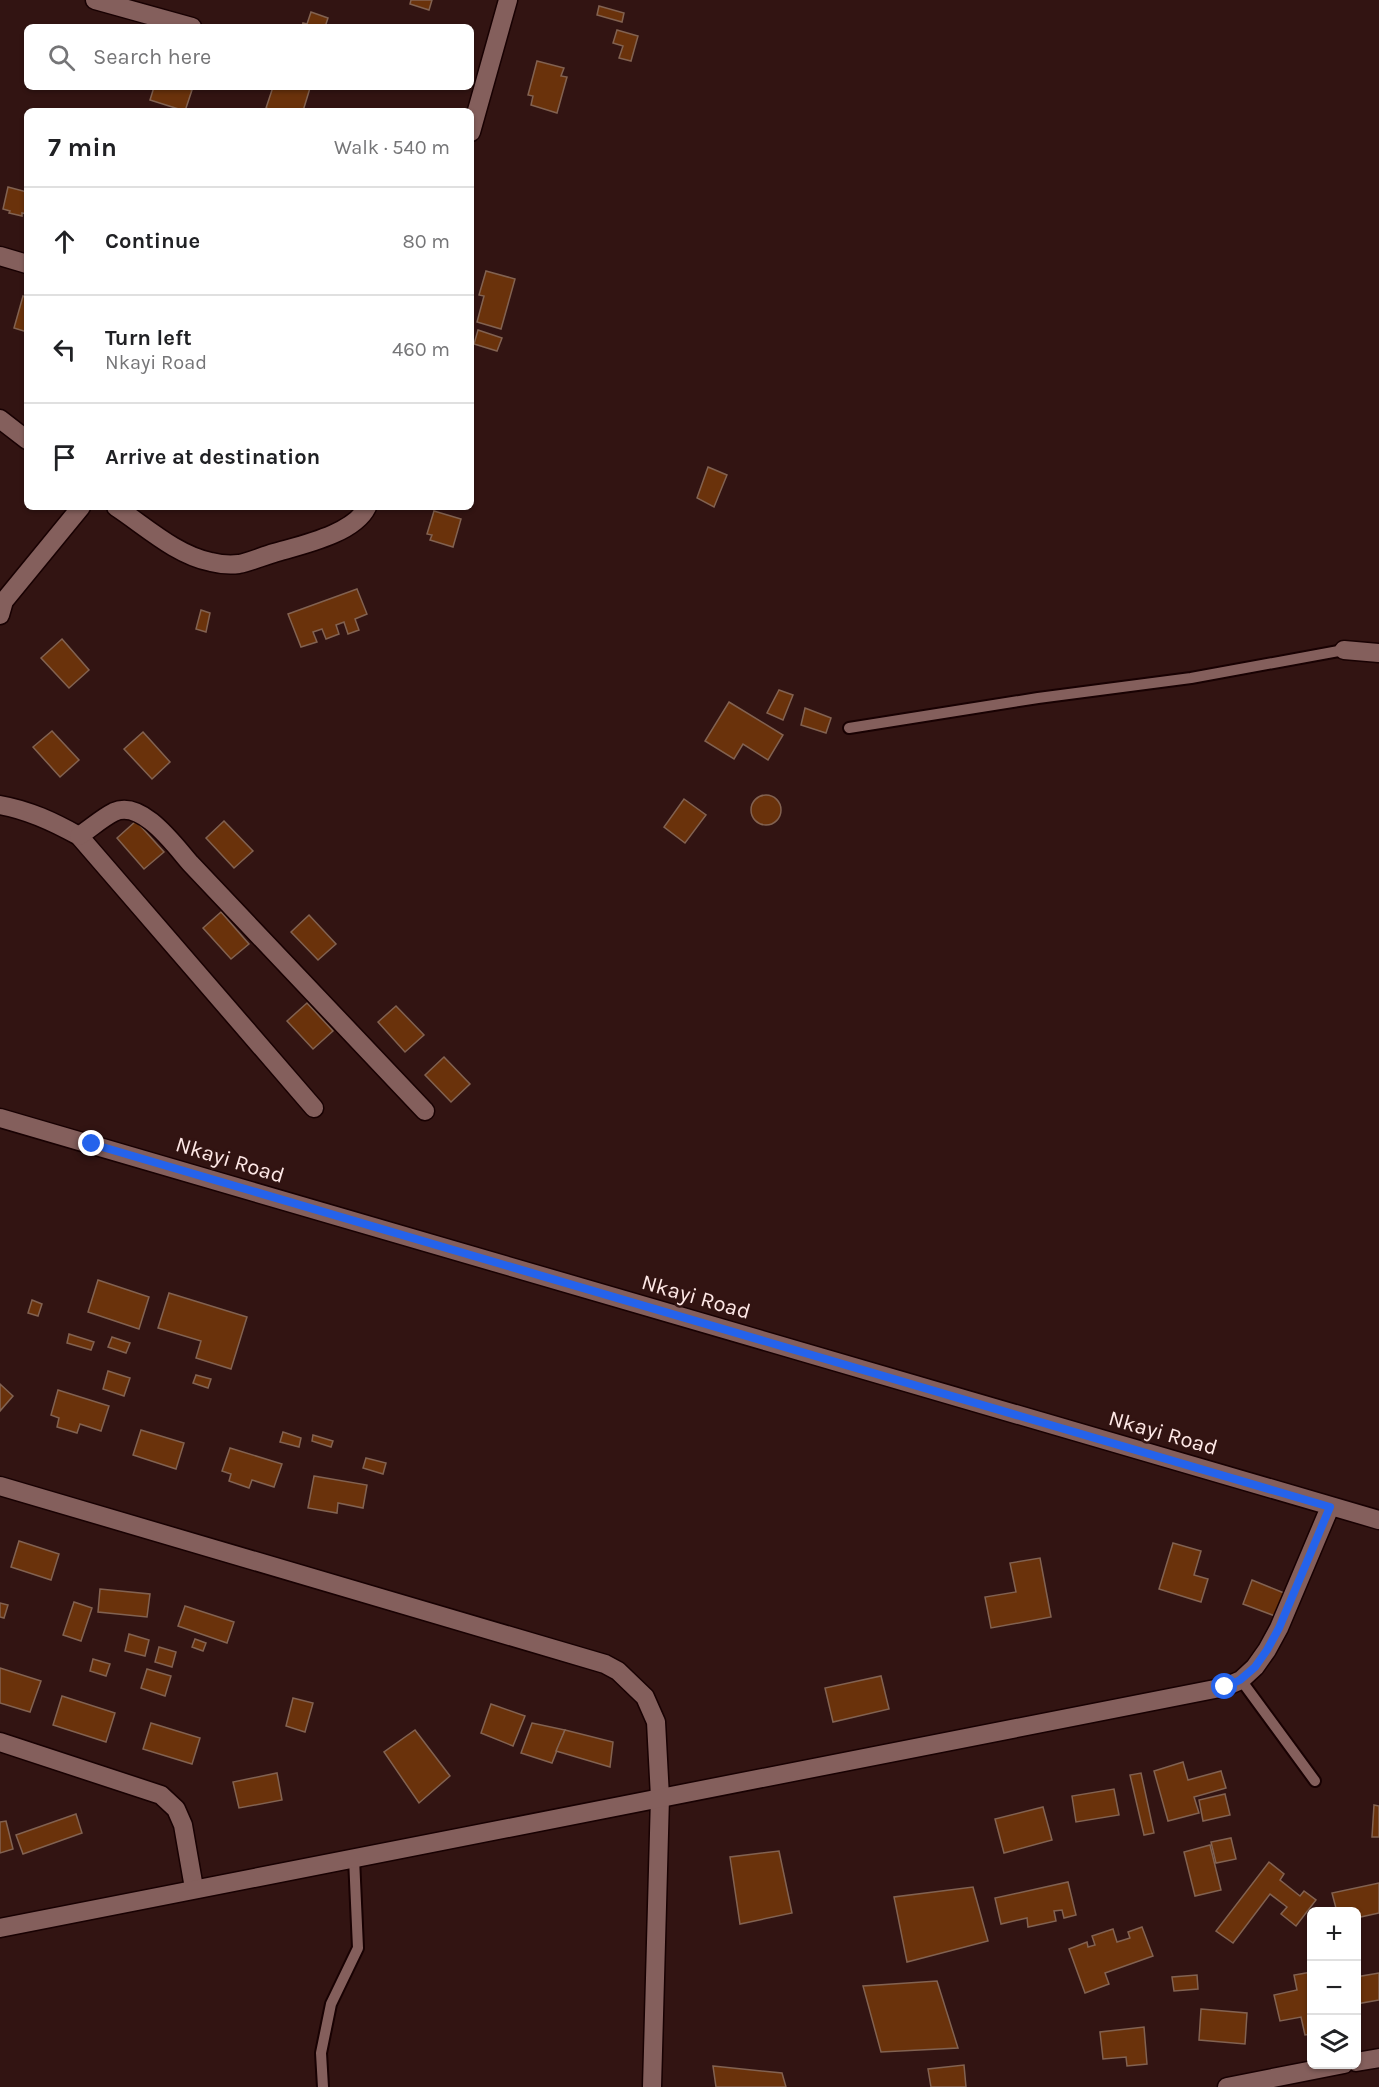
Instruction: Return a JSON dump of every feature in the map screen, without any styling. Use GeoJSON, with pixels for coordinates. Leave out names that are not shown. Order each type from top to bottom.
{"type":"FeatureCollection","features":[{"type":"Feature","properties":{"kind":"street"},"geometry":{"type":"LineString","coordinates":[[95,0],[181,24]]}},
{"type":"Feature","properties":{"kind":"street"},"geometry":{"type":"LineString","coordinates":[[474,121],[508,0]]}},
{"type":"Feature","properties":{"kind":"street"},"geometry":{"type":"LineString","coordinates":[[0,256],[24,263]]}},
{"type":"Feature","properties":{"kind":"street"},"geometry":{"type":"LineString","coordinates":[[0,419],[24,438]]}},
{"type":"Feature","properties":{"kind":"street"},"geometry":{"type":"LineString","coordinates":[[1,605],[79,510]]}},
{"type":"Feature","properties":{"kind":"street"},"geometry":{"type":"LineString","coordinates":[[120,510],[180,550],[197,558],[212,563],[239,564],[323,538],[349,526],[366,510]]}},
{"type":"Feature","properties":{"kind":"street"},"geometry":{"type":"LineString","coordinates":[[1344,650],[1379,653]]}},
{"type":"Feature","properties":{"kind":"street"},"geometry":{"type":"LineString","coordinates":[[0,805],[14,807],[47,819],[80,836],[314,1108]]}},
{"type":"Feature","properties":{"kind":"street"},"geometry":{"type":"LineString","coordinates":[[80,836],[115,811],[133,812],[155,823],[425,1111]]}},
{"type":"Feature","properties":{"kind":"street","name":"Nkayi Road"},"geometry":{"type":"LineString","coordinates":[[0,1118],[1379,1520]]}},
{"type":"Feature","properties":{"kind":"street"},"geometry":{"type":"LineString","coordinates":[[0,1486],[605,1664],[618,1671],[645,1697],[656,1722],[660,1797],[652,2087]]}},
{"type":"Feature","properties":{"kind":"street"},"geometry":{"type":"LineString","coordinates":[[0,1928],[1225,1687],[1240,1680],[1255,1667],[1279,1628],[1330,1507]]}},
{"type":"Feature","properties":{"kind":"street"},"geometry":{"type":"LineString","coordinates":[[0,1742],[161,1795],[176,1809],[183,1825],[194,1888]]}},
{"type":"Feature","properties":{"kind":"street"},"geometry":{"type":"LineString","coordinates":[[1361,2061],[1379,2058]]}},
{"type":"Feature","properties":{"kind":"street"},"geometry":{"type":"LineString","coordinates":[[1227,2087],[1319,2069]]}},
{"type":"Feature","properties":{"kind":"lane"},"geometry":{"type":"LineString","coordinates":[[849,728],[1038,698],[1191,678],[1344,650]]}},
{"type":"Feature","properties":{"kind":"lane"},"geometry":{"type":"LineString","coordinates":[[1240,1680],[1315,1781]]}},
{"type":"Feature","properties":{"kind":"lane"},"geometry":{"type":"LineString","coordinates":[[322,2087],[321,2053],[331,2004],[358,1948],[354,1858]]}},
{"type":"Feature","properties":{"kind":"building"},"geometry":{"type":"Polygon","coordinates":[[[411,0],[432,0],[429,10],[410,4],[411,0]]]}},
{"type":"Feature","properties":{"kind":"building"},"geometry":{"type":"Polygon","coordinates":[[[599,6],[624,13],[622,22],[597,15],[599,6]]]}},
{"type":"Feature","properties":{"kind":"building"},"geometry":{"type":"Polygon","coordinates":[[[311,12],[328,18],[326,24],[307,24],[311,12]]]}},
{"type":"Feature","properties":{"kind":"building"},"geometry":{"type":"Polygon","coordinates":[[[617,30],[638,36],[631,61],[619,58],[623,46],[613,43],[617,30]]]}},
{"type":"Feature","properties":{"kind":"building"},"geometry":{"type":"Polygon","coordinates":[[[537,61],[564,68],[561,76],[567,77],[557,113],[531,105],[533,96],[528,95],[537,61]]]}},
{"type":"Feature","properties":{"kind":"building"},"geometry":{"type":"Polygon","coordinates":[[[153,90],[192,90],[186,108],[175,108],[150,100],[153,90]]]}},
{"type":"Feature","properties":{"kind":"building"},"geometry":{"type":"Polygon","coordinates":[[[272,90],[309,90],[304,108],[266,108],[272,90]]]}},
{"type":"Feature","properties":{"kind":"building"},"geometry":{"type":"Polygon","coordinates":[[[8,187],[24,191],[22,216],[3,209],[8,187]]]}},
{"type":"Feature","properties":{"kind":"building"},"geometry":{"type":"Polygon","coordinates":[[[486,271],[515,279],[501,329],[477,322],[484,296],[479,295],[486,271]]]}},
{"type":"Feature","properties":{"kind":"building"},"geometry":{"type":"Polygon","coordinates":[[[23,296],[24,331],[14,328],[23,296]]]}},
{"type":"Feature","properties":{"kind":"building"},"geometry":{"type":"Polygon","coordinates":[[[478,330],[502,338],[497,351],[474,344],[478,330]]]}},
{"type":"Feature","properties":{"kind":"building"},"geometry":{"type":"Polygon","coordinates":[[[708,467],[727,475],[714,507],[697,498],[708,467]]]}},
{"type":"Feature","properties":{"kind":"building"},"geometry":{"type":"Polygon","coordinates":[[[434,511],[461,519],[453,547],[430,540],[432,535],[427,534],[434,511]]]}},
{"type":"Feature","properties":{"kind":"building"},"geometry":{"type":"Polygon","coordinates":[[[357,589],[367,614],[355,619],[359,630],[348,634],[344,622],[336,625],[339,634],[326,639],[322,629],[313,632],[317,642],[301,647],[288,614],[357,589]]]}},
{"type":"Feature","properties":{"kind":"building"},"geometry":{"type":"Polygon","coordinates":[[[201,610],[210,613],[206,632],[196,629],[201,610]]]}},
{"type":"Feature","properties":{"kind":"building"},"geometry":{"type":"Polygon","coordinates":[[[62,639],[89,670],[69,688],[41,658],[62,639]]]}},
{"type":"Feature","properties":{"kind":"building"},"geometry":{"type":"Polygon","coordinates":[[[779,690],[793,695],[783,720],[767,713],[779,690]]]}},
{"type":"Feature","properties":{"kind":"building"},"geometry":{"type":"Polygon","coordinates":[[[729,702],[783,735],[768,760],[743,744],[734,759],[705,741],[729,702]]]}},
{"type":"Feature","properties":{"kind":"building"},"geometry":{"type":"Polygon","coordinates":[[[805,708],[831,718],[826,733],[801,725],[805,708]]]}},
{"type":"Feature","properties":{"kind":"building"},"geometry":{"type":"Polygon","coordinates":[[[52,731],[79,760],[60,777],[33,747],[52,731]]]}},
{"type":"Feature","properties":{"kind":"building"},"geometry":{"type":"Polygon","coordinates":[[[143,732],[170,762],[152,779],[124,749],[143,732]]]}},
{"type":"Feature","properties":{"kind":"building"},"geometry":{"type":"Polygon","coordinates":[[[766,795],[777,799],[781,810],[777,821],[766,825],[755,821],[751,810],[755,799],[766,795]]]}},
{"type":"Feature","properties":{"kind":"building"},"geometry":{"type":"Polygon","coordinates":[[[684,799],[706,815],[685,843],[664,827],[684,799]]]}},
{"type":"Feature","properties":{"kind":"building"},"geometry":{"type":"Polygon","coordinates":[[[136,821],[164,852],[144,869],[117,838],[136,821]]]}},
{"type":"Feature","properties":{"kind":"building"},"geometry":{"type":"Polygon","coordinates":[[[224,821],[253,851],[234,868],[206,838],[224,821]]]}},
{"type":"Feature","properties":{"kind":"building"},"geometry":{"type":"Polygon","coordinates":[[[221,912],[249,944],[231,959],[203,928],[221,912]]]}},
{"type":"Feature","properties":{"kind":"building"},"geometry":{"type":"Polygon","coordinates":[[[309,915],[336,944],[318,960],[291,932],[309,915]]]}},
{"type":"Feature","properties":{"kind":"building"},"geometry":{"type":"Polygon","coordinates":[[[307,1003],[333,1031],[313,1049],[287,1021],[307,1003]]]}},
{"type":"Feature","properties":{"kind":"building"},"geometry":{"type":"Polygon","coordinates":[[[396,1006],[424,1035],[405,1052],[378,1022],[396,1006]]]}},
{"type":"Feature","properties":{"kind":"building"},"geometry":{"type":"Polygon","coordinates":[[[444,1057],[470,1084],[451,1102],[425,1075],[444,1057]]]}},
{"type":"Feature","properties":{"kind":"building"},"geometry":{"type":"Polygon","coordinates":[[[98,1280],[149,1297],[139,1329],[88,1312],[98,1280]]]}},
{"type":"Feature","properties":{"kind":"building"},"geometry":{"type":"Polygon","coordinates":[[[169,1293],[247,1317],[231,1369],[196,1358],[201,1341],[158,1328],[169,1293]]]}},
{"type":"Feature","properties":{"kind":"building"},"geometry":{"type":"Polygon","coordinates":[[[32,1300],[42,1304],[38,1316],[28,1313],[32,1300]]]}},
{"type":"Feature","properties":{"kind":"building"},"geometry":{"type":"Polygon","coordinates":[[[69,1334],[94,1342],[91,1350],[67,1343],[69,1334]]]}},
{"type":"Feature","properties":{"kind":"building"},"geometry":{"type":"Polygon","coordinates":[[[112,1337],[130,1343],[126,1353],[108,1347],[112,1337]]]}},
{"type":"Feature","properties":{"kind":"building"},"geometry":{"type":"Polygon","coordinates":[[[108,1371],[130,1378],[124,1396],[103,1389],[108,1371]]]}},
{"type":"Feature","properties":{"kind":"building"},"geometry":{"type":"Polygon","coordinates":[[[196,1375],[211,1379],[208,1388],[193,1383],[196,1375]]]}},
{"type":"Feature","properties":{"kind":"building"},"geometry":{"type":"Polygon","coordinates":[[[0,1384],[13,1396],[0,1411],[0,1384]]]}},
{"type":"Feature","properties":{"kind":"building"},"geometry":{"type":"Polygon","coordinates":[[[58,1390],[109,1406],[101,1431],[80,1424],[77,1433],[57,1427],[59,1418],[51,1415],[58,1390]]]}},
{"type":"Feature","properties":{"kind":"building"},"geometry":{"type":"Polygon","coordinates":[[[141,1430],[184,1443],[176,1469],[133,1455],[141,1430]]]}},
{"type":"Feature","properties":{"kind":"building"},"geometry":{"type":"Polygon","coordinates":[[[283,1432],[301,1438],[299,1447],[280,1442],[283,1432]]]}},
{"type":"Feature","properties":{"kind":"building"},"geometry":{"type":"Polygon","coordinates":[[[313,1435],[333,1441],[331,1447],[312,1441],[313,1435]]]}},
{"type":"Feature","properties":{"kind":"building"},"geometry":{"type":"Polygon","coordinates":[[[230,1448],[282,1464],[274,1487],[252,1480],[249,1488],[229,1481],[231,1474],[222,1471],[230,1448]]]}},
{"type":"Feature","properties":{"kind":"building"},"geometry":{"type":"Polygon","coordinates":[[[366,1458],[386,1463],[383,1474],[363,1468],[366,1458]]]}},
{"type":"Feature","properties":{"kind":"building"},"geometry":{"type":"Polygon","coordinates":[[[314,1476],[367,1485],[363,1508],[338,1503],[337,1513],[308,1508],[314,1476]]]}},
{"type":"Feature","properties":{"kind":"building"},"geometry":{"type":"Polygon","coordinates":[[[19,1541],[59,1554],[51,1580],[11,1567],[19,1541]]]}},
{"type":"Feature","properties":{"kind":"building"},"geometry":{"type":"Polygon","coordinates":[[[1173,1543],[1201,1551],[1194,1575],[1208,1579],[1201,1602],[1159,1589],[1173,1543]]]}},
{"type":"Feature","properties":{"kind":"building"},"geometry":{"type":"Polygon","coordinates":[[[1040,1558],[1051,1617],[991,1628],[985,1597],[1016,1592],[1010,1563],[1040,1558]]]}},
{"type":"Feature","properties":{"kind":"building"},"geometry":{"type":"Polygon","coordinates":[[[1252,1580],[1284,1593],[1275,1616],[1243,1604],[1252,1580]]]}},
{"type":"Feature","properties":{"kind":"building"},"geometry":{"type":"Polygon","coordinates":[[[100,1589],[150,1594],[147,1617],[98,1612],[100,1589]]]}},
{"type":"Feature","properties":{"kind":"building"},"geometry":{"type":"Polygon","coordinates":[[[74,1602],[92,1608],[81,1641],[63,1635],[74,1602]]]}},
{"type":"Feature","properties":{"kind":"building"},"geometry":{"type":"Polygon","coordinates":[[[0,1603],[8,1605],[4,1618],[0,1617],[0,1603]]]}},
{"type":"Feature","properties":{"kind":"building"},"geometry":{"type":"Polygon","coordinates":[[[185,1606],[234,1622],[227,1643],[178,1626],[185,1606]]]}},
{"type":"Feature","properties":{"kind":"building"},"geometry":{"type":"Polygon","coordinates":[[[129,1634],[149,1640],[145,1656],[125,1651],[129,1634]]]}},
{"type":"Feature","properties":{"kind":"building"},"geometry":{"type":"Polygon","coordinates":[[[195,1639],[206,1643],[203,1651],[192,1647],[195,1639]]]}},
{"type":"Feature","properties":{"kind":"building"},"geometry":{"type":"Polygon","coordinates":[[[159,1647],[176,1652],[172,1667],[155,1662],[159,1647]]]}},
{"type":"Feature","properties":{"kind":"building"},"geometry":{"type":"Polygon","coordinates":[[[93,1659],[110,1664],[106,1676],[90,1671],[93,1659]]]}},
{"type":"Feature","properties":{"kind":"building"},"geometry":{"type":"Polygon","coordinates":[[[0,1668],[41,1681],[30,1712],[0,1703],[0,1668]]]}},
{"type":"Feature","properties":{"kind":"building"},"geometry":{"type":"Polygon","coordinates":[[[147,1669],[171,1676],[165,1696],[141,1688],[147,1669]]]}},
{"type":"Feature","properties":{"kind":"building"},"geometry":{"type":"Polygon","coordinates":[[[881,1676],[889,1709],[833,1722],[825,1688],[881,1676]]]}},
{"type":"Feature","properties":{"kind":"building"},"geometry":{"type":"Polygon","coordinates":[[[62,1696],[115,1713],[106,1742],[53,1725],[62,1696]]]}},
{"type":"Feature","properties":{"kind":"building"},"geometry":{"type":"Polygon","coordinates":[[[293,1698],[313,1703],[305,1732],[286,1726],[293,1698]]]}},
{"type":"Feature","properties":{"kind":"building"},"geometry":{"type":"Polygon","coordinates":[[[491,1704],[525,1716],[513,1746],[481,1733],[491,1704]]]}},
{"type":"Feature","properties":{"kind":"building"},"geometry":{"type":"Polygon","coordinates":[[[151,1723],[200,1738],[192,1764],[143,1749],[151,1723]]]}},
{"type":"Feature","properties":{"kind":"building"},"geometry":{"type":"Polygon","coordinates":[[[532,1723],[565,1730],[552,1763],[521,1753],[532,1723]]]}},
{"type":"Feature","properties":{"kind":"building"},"geometry":{"type":"Polygon","coordinates":[[[415,1730],[450,1776],[419,1803],[384,1752],[415,1730]]]}},
{"type":"Feature","properties":{"kind":"building"},"geometry":{"type":"Polygon","coordinates":[[[565,1730],[613,1742],[610,1767],[556,1751],[565,1730]]]}},
{"type":"Feature","properties":{"kind":"building"},"geometry":{"type":"Polygon","coordinates":[[[1183,1762],[1188,1780],[1221,1771],[1226,1788],[1194,1797],[1199,1813],[1168,1821],[1154,1771],[1183,1762]]]}},
{"type":"Feature","properties":{"kind":"building"},"geometry":{"type":"Polygon","coordinates":[[[277,1773],[282,1800],[239,1808],[233,1782],[277,1773]]]}},
{"type":"Feature","properties":{"kind":"building"},"geometry":{"type":"Polygon","coordinates":[[[1141,1773],[1154,1833],[1144,1835],[1130,1775],[1141,1773]]]}},
{"type":"Feature","properties":{"kind":"building"},"geometry":{"type":"Polygon","coordinates":[[[1114,1789],[1119,1815],[1076,1822],[1072,1796],[1114,1789]]]}},
{"type":"Feature","properties":{"kind":"building"},"geometry":{"type":"Polygon","coordinates":[[[1225,1794],[1230,1815],[1203,1821],[1199,1800],[1225,1794]]]}},
{"type":"Feature","properties":{"kind":"building"},"geometry":{"type":"Polygon","coordinates":[[[1374,1805],[1379,1806],[1379,1837],[1372,1837],[1374,1805]]]}},
{"type":"Feature","properties":{"kind":"building"},"geometry":{"type":"Polygon","coordinates":[[[1043,1807],[1052,1840],[1004,1853],[995,1819],[1043,1807]]]}},
{"type":"Feature","properties":{"kind":"building"},"geometry":{"type":"Polygon","coordinates":[[[76,1814],[82,1833],[23,1854],[16,1835],[76,1814]]]}},
{"type":"Feature","properties":{"kind":"building"},"geometry":{"type":"Polygon","coordinates":[[[6,1821],[13,1849],[0,1853],[0,1822],[6,1821]]]}},
{"type":"Feature","properties":{"kind":"building"},"geometry":{"type":"Polygon","coordinates":[[[1231,1838],[1236,1859],[1216,1863],[1211,1842],[1231,1838]]]}},
{"type":"Feature","properties":{"kind":"building"},"geometry":{"type":"Polygon","coordinates":[[[1210,1845],[1221,1890],[1195,1896],[1184,1852],[1210,1845]]]}},
{"type":"Feature","properties":{"kind":"building"},"geometry":{"type":"Polygon","coordinates":[[[779,1851],[792,1913],[740,1924],[730,1857],[779,1851]]]}},
{"type":"Feature","properties":{"kind":"building"},"geometry":{"type":"Polygon","coordinates":[[[1269,1862],[1284,1874],[1280,1880],[1300,1896],[1304,1891],[1316,1900],[1311,1907],[1307,1907],[1307,1912],[1296,1926],[1281,1914],[1287,1907],[1270,1894],[1233,1943],[1216,1931],[1269,1862]]]}},
{"type":"Feature","properties":{"kind":"building"},"geometry":{"type":"Polygon","coordinates":[[[1068,1882],[1076,1915],[1064,1918],[1062,1910],[1054,1911],[1056,1921],[1028,1927],[1027,1918],[1001,1924],[995,1898],[1068,1882]]]}},
{"type":"Feature","properties":{"kind":"building"},"geometry":{"type":"Polygon","coordinates":[[[1379,1883],[1379,1913],[1361,1917],[1361,1907],[1336,1907],[1332,1893],[1379,1883]]]}},
{"type":"Feature","properties":{"kind":"building"},"geometry":{"type":"Polygon","coordinates":[[[973,1887],[988,1941],[907,1962],[894,1897],[973,1887]]]}},
{"type":"Feature","properties":{"kind":"building"},"geometry":{"type":"Polygon","coordinates":[[[1142,1927],[1153,1956],[1105,1973],[1109,1984],[1085,1993],[1069,1949],[1087,1942],[1088,1947],[1095,1945],[1092,1936],[1113,1929],[1117,1942],[1130,1938],[1128,1932],[1142,1927]]]}},
{"type":"Feature","properties":{"kind":"building"},"geometry":{"type":"Polygon","coordinates":[[[1307,1973],[1307,2035],[1305,2035],[1301,2017],[1280,2021],[1274,1995],[1297,1990],[1294,1975],[1307,1973]]]}},
{"type":"Feature","properties":{"kind":"building"},"geometry":{"type":"Polygon","coordinates":[[[1379,1973],[1379,2000],[1361,2003],[1361,1976],[1379,1973]]]}},
{"type":"Feature","properties":{"kind":"building"},"geometry":{"type":"Polygon","coordinates":[[[1197,1975],[1198,1989],[1174,1991],[1172,1977],[1197,1975]]]}},
{"type":"Feature","properties":{"kind":"building"},"geometry":{"type":"Polygon","coordinates":[[[937,1981],[958,2048],[881,2052],[863,1986],[937,1981]]]}},
{"type":"Feature","properties":{"kind":"building"},"geometry":{"type":"Polygon","coordinates":[[[1201,2009],[1247,2013],[1245,2044],[1199,2040],[1201,2009]]]}},
{"type":"Feature","properties":{"kind":"building"},"geometry":{"type":"Polygon","coordinates":[[[1144,2027],[1147,2064],[1127,2066],[1126,2057],[1103,2059],[1100,2032],[1144,2027]]]}},
{"type":"Feature","properties":{"kind":"building"},"geometry":{"type":"Polygon","coordinates":[[[964,2065],[966,2087],[931,2087],[928,2069],[964,2065]]]}},
{"type":"Feature","properties":{"kind":"building"},"geometry":{"type":"Polygon","coordinates":[[[713,2066],[782,2073],[786,2087],[716,2087],[713,2066]]]}},
{"type":"Feature","properties":{"kind":"route"},"geometry":{"type":"LineString","coordinates":[[92,1144],[1330,1507],[1279,1628],[1267,1650],[1255,1667],[1240,1680],[1225,1687]]}}]}
